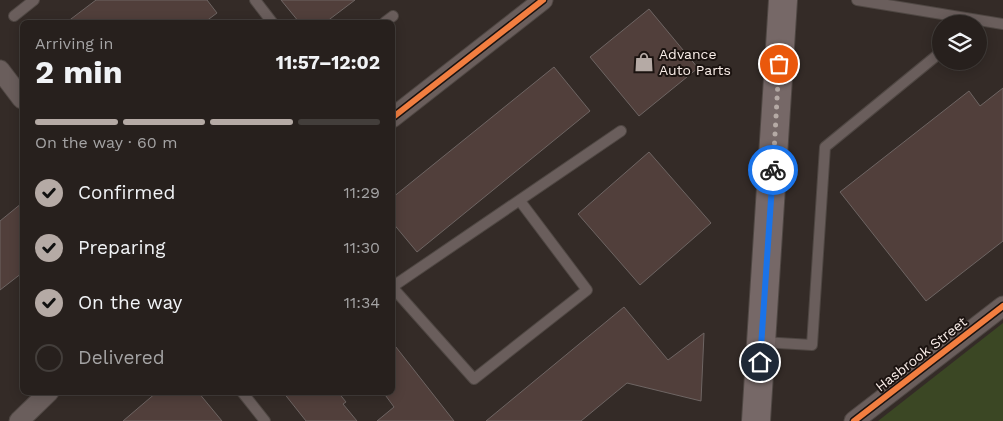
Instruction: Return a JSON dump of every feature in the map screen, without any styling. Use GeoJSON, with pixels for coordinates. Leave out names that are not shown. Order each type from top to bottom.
{"type":"FeatureCollection","features":[{"type":"Feature","properties":{"kind":"main road"},"geometry":{"type":"LineString","coordinates":[[756,421],[783,0]]}},
{"type":"Feature","properties":{"kind":"street"},"geometry":{"type":"LineString","coordinates":[[395,116],[543,0]]}},
{"type":"Feature","properties":{"kind":"street"},"geometry":{"type":"LineString","coordinates":[[0,70],[20,96]]}},
{"type":"Feature","properties":{"kind":"street","name":"Hasbrook Street"},"geometry":{"type":"LineString","coordinates":[[854,421],[1003,306]]}},
{"type":"Feature","properties":{"kind":"street"},"geometry":{"type":"LineString","coordinates":[[19,421],[46,395]]}},
{"type":"Feature","properties":{"kind":"lane"},"geometry":{"type":"LineString","coordinates":[[14,16],[34,0]]}},
{"type":"Feature","properties":{"kind":"lane"},"geometry":{"type":"LineString","coordinates":[[255,0],[270,20]]}},
{"type":"Feature","properties":{"kind":"lane"},"geometry":{"type":"LineString","coordinates":[[857,0],[939,15]]}},
{"type":"Feature","properties":{"kind":"lane"},"geometry":{"type":"LineString","coordinates":[[987,23],[1003,24]]}},
{"type":"Feature","properties":{"kind":"lane"},"geometry":{"type":"LineString","coordinates":[[762,342],[812,345],[825,147],[932,59]]}},
{"type":"Feature","properties":{"kind":"lane"},"geometry":{"type":"LineString","coordinates":[[395,287],[621,131]]}},
{"type":"Feature","properties":{"kind":"lane"},"geometry":{"type":"LineString","coordinates":[[395,290],[474,379],[587,290],[520,201]]}},
{"type":"Feature","properties":{"kind":"lane"},"geometry":{"type":"LineString","coordinates":[[244,395],[265,421]]}},
{"type":"Feature","properties":{"kind":"green space"},"geometry":{"type":"Polygon","coordinates":[[[1003,323],[1003,421],[878,421],[1003,323]]]}},
{"type":"Feature","properties":{"kind":"building"},"geometry":{"type":"Polygon","coordinates":[[[96,0],[207,0],[217,13],[208,20],[70,20],[96,0]]]}},
{"type":"Feature","properties":{"kind":"building"},"geometry":{"type":"Polygon","coordinates":[[[281,0],[355,0],[329,20],[297,20],[281,0]]]}},
{"type":"Feature","properties":{"kind":"building","name":"Advance Auto Parts"},"geometry":{"type":"Polygon","coordinates":[[[649,9],[698,68],[639,116],[590,57],[649,9]]]}},
{"type":"Feature","properties":{"kind":"building"},"geometry":{"type":"Polygon","coordinates":[[[554,67],[590,111],[417,252],[395,226],[395,196],[554,67]]]}},
{"type":"Feature","properties":{"kind":"building"},"geometry":{"type":"Polygon","coordinates":[[[1003,88],[1003,241],[926,301],[840,192],[969,91],[980,106],[1003,88]]]}},
{"type":"Feature","properties":{"kind":"building"},"geometry":{"type":"Polygon","coordinates":[[[649,152],[711,223],[640,285],[578,214],[649,152]]]}},
{"type":"Feature","properties":{"kind":"building"},"geometry":{"type":"Polygon","coordinates":[[[20,205],[20,275],[0,290],[0,221],[20,205]]]}},
{"type":"Feature","properties":{"kind":"building"},"geometry":{"type":"Polygon","coordinates":[[[624,307],[668,360],[704,333],[701,401],[627,383],[581,421],[486,421],[624,307]]]}},
{"type":"Feature","properties":{"kind":"building"},"geometry":{"type":"Polygon","coordinates":[[[395,346],[454,421],[377,421],[394,407],[385,395],[395,395],[395,346]]]}},
{"type":"Feature","properties":{"kind":"building"},"geometry":{"type":"Polygon","coordinates":[[[153,395],[200,395],[222,421],[123,421],[153,395]]]}},
{"type":"Feature","properties":{"kind":"building"},"geometry":{"type":"Polygon","coordinates":[[[285,395],[340,395],[346,402],[343,404],[357,421],[306,421],[285,395]]]}},
{"type":"Feature","properties":{"kind":"cycle path"},"geometry":{"type":"LineString","coordinates":[[395,116],[543,0]]}},
{"type":"Feature","properties":{"kind":"cycle path"},"geometry":{"type":"LineString","coordinates":[[854,421],[1003,306]]}},
{"type":"Feature","properties":{"kind":"way so far"},"geometry":{"type":"LineString","coordinates":[[773,170],[779,64]]}},
{"type":"Feature","properties":{"kind":"place","name":"Advance Auto Parts"},"geometry":{"type":"Point","coordinates":[644,62]}},
{"type":"Feature","properties":{"kind":"route"},"geometry":{"type":"LineString","coordinates":[[760,362],[773,170]]}}]}
